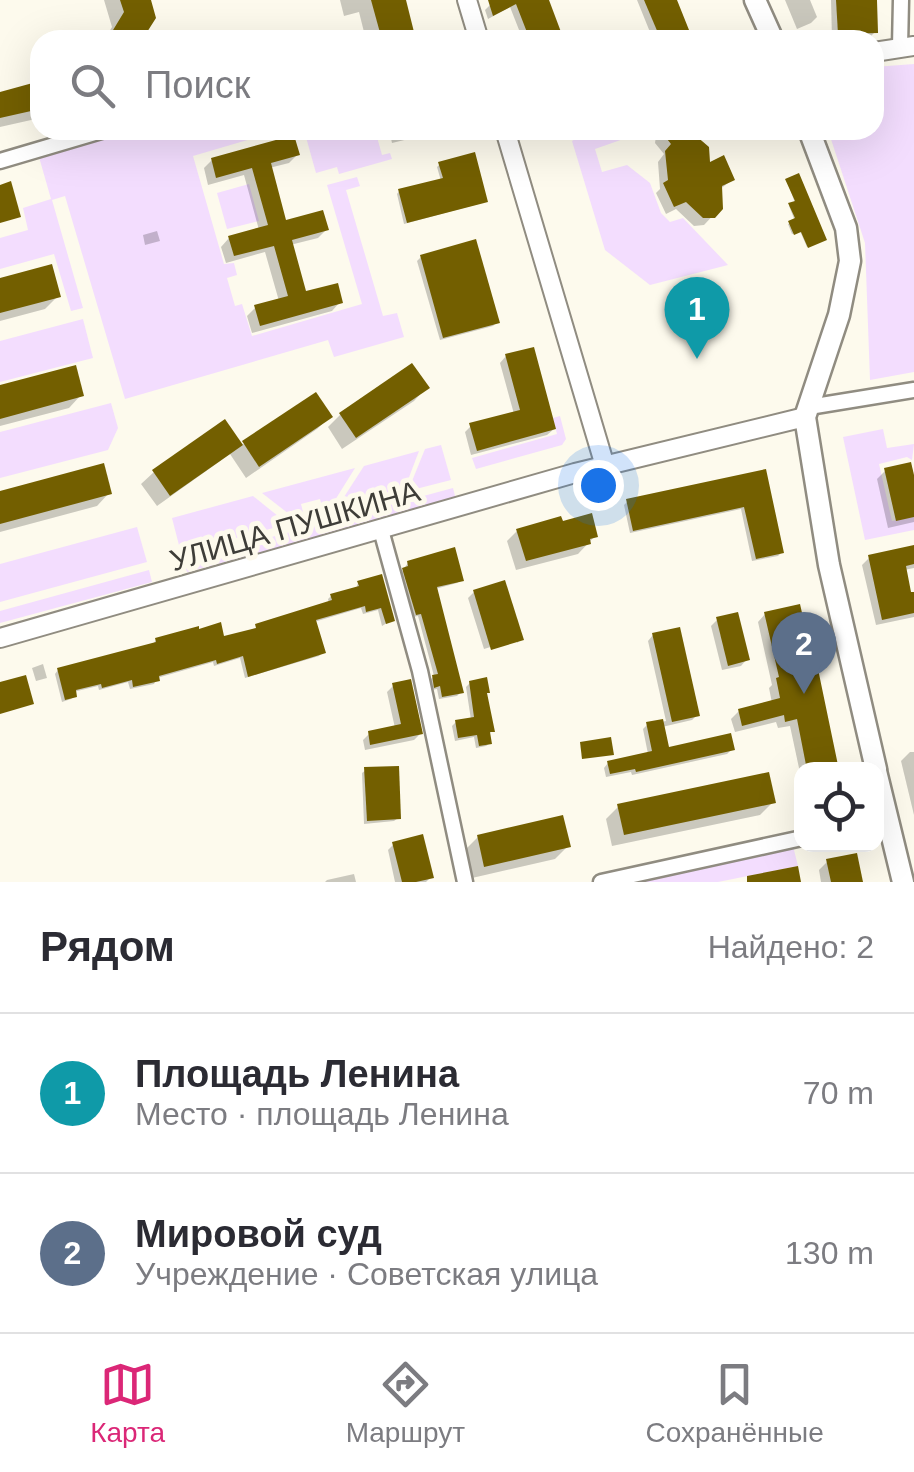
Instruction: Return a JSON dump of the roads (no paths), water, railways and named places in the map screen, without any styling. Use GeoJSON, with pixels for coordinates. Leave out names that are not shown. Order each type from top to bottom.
{"type":"FeatureCollection","features":[{"type":"Feature","properties":{"kind":"main road"},"geometry":{"type":"LineString","coordinates":[[467,0],[476,30]]}},
{"type":"Feature","properties":{"kind":"main road"},"geometry":{"type":"LineString","coordinates":[[755,0],[768,30]]}},
{"type":"Feature","properties":{"kind":"main road"},"geometry":{"type":"LineString","coordinates":[[508,140],[605,466]]}},
{"type":"Feature","properties":{"kind":"main road"},"geometry":{"type":"LineString","coordinates":[[813,140],[846,228],[850,250],[839,315],[807,412],[810,448],[829,564],[874,762]]}},
{"type":"Feature","properties":{"kind":"main road","name":"УЛИЦА ПУШКИНА"},"geometry":{"type":"LineString","coordinates":[[0,638],[807,412]]}},
{"type":"Feature","properties":{"kind":"main road"},"geometry":{"type":"LineString","coordinates":[[810,448],[820,506]]}},
{"type":"Feature","properties":{"kind":"main road"},"geometry":{"type":"LineString","coordinates":[[884,827],[903,882]]}},
{"type":"Feature","properties":{"kind":"street"},"geometry":{"type":"LineString","coordinates":[[901,0],[907,47]]}},
{"type":"Feature","properties":{"kind":"street"},"geometry":{"type":"LineString","coordinates":[[0,161],[71,140]]}},
{"type":"Feature","properties":{"kind":"street"},"geometry":{"type":"LineString","coordinates":[[807,412],[914,390]]}},
{"type":"Feature","properties":{"kind":"street"},"geometry":{"type":"LineString","coordinates":[[381,530],[420,670],[465,882]]}},
{"type":"Feature","properties":{"kind":"street"},"geometry":{"type":"LineString","coordinates":[[601,882],[794,840]]}},
{"type":"Feature","properties":{"kind":"place","name":"Площадь Ленина"},"geometry":{"type":"Point","coordinates":[697,359]}},
{"type":"Feature","properties":{"kind":"place","name":"Мировой суд"},"geometry":{"type":"Point","coordinates":[804,694]}}]}
